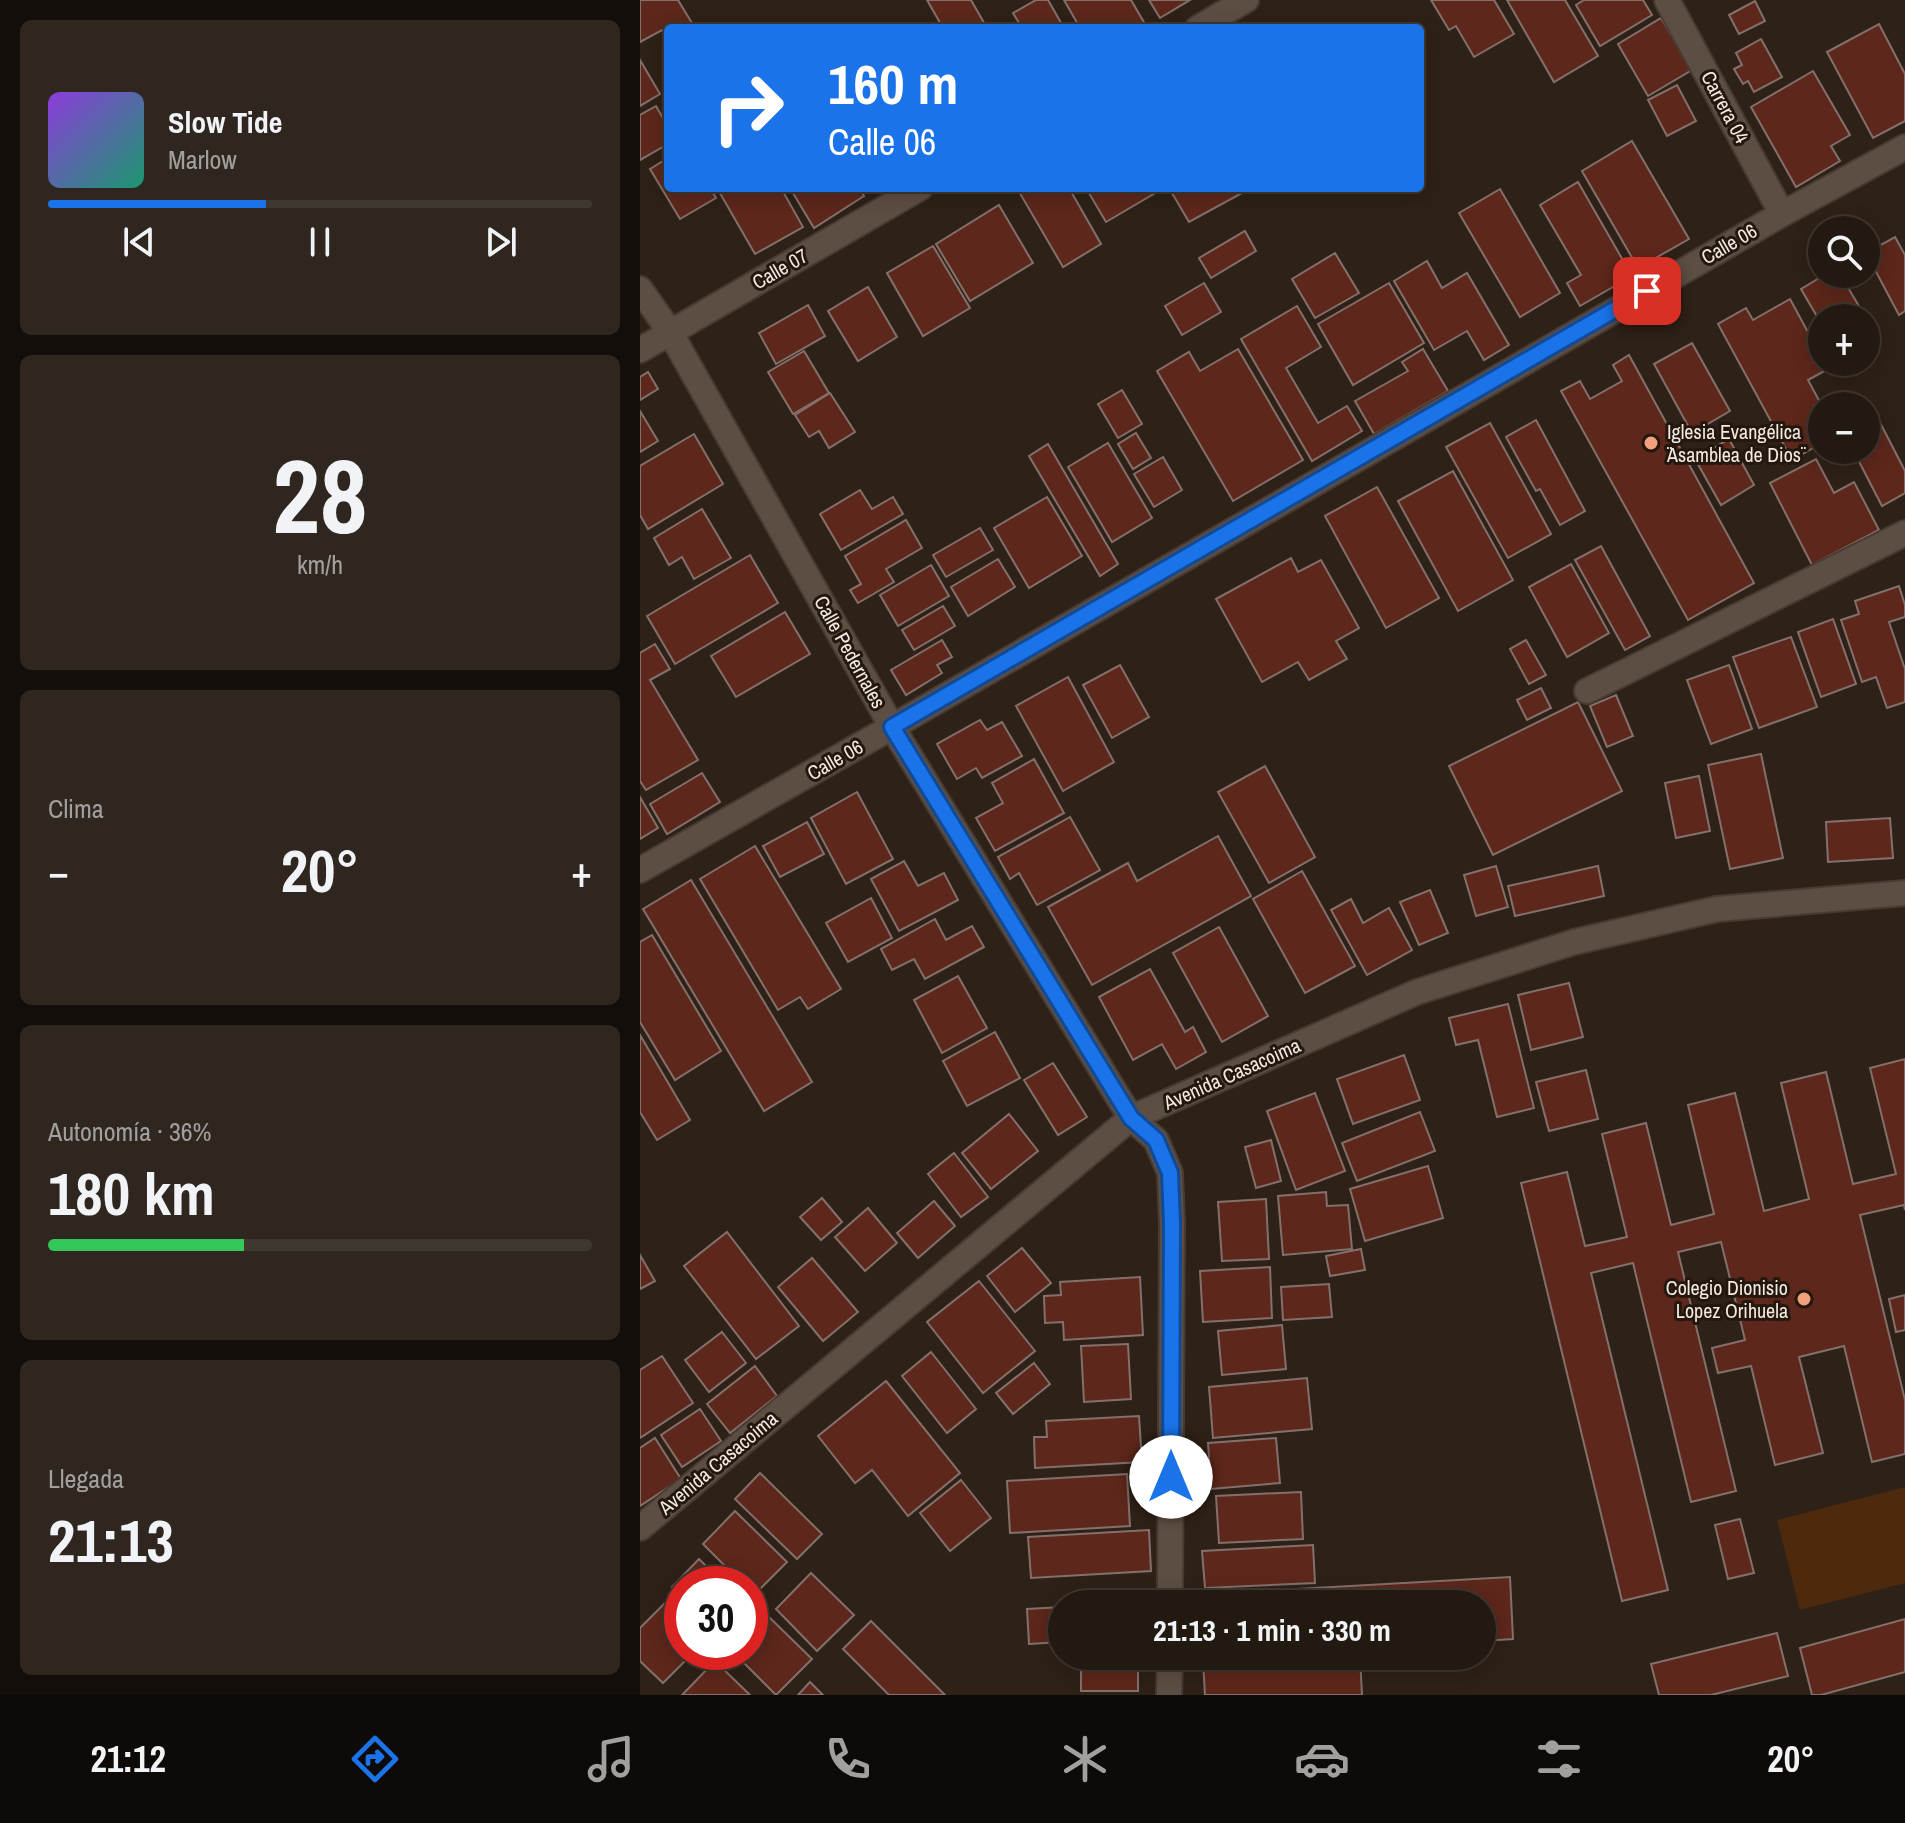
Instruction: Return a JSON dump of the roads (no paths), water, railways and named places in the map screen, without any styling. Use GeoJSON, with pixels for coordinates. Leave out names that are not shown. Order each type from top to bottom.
{"type":"FeatureCollection","features":[{"type":"Feature","properties":{"kind":"street","name":"Carrera 04"},"geometry":{"type":"LineString","coordinates":[[1667,0],[1782,214]]}},
{"type":"Feature","properties":{"kind":"street"},"geometry":{"type":"LineString","coordinates":[[1204,24],[1241,1]]}},
{"type":"Feature","properties":{"kind":"street","name":"Calle 06"},"geometry":{"type":"LineString","coordinates":[[640,870],[1782,214],[1905,147]]}},
{"type":"Feature","properties":{"kind":"street","name":"Calle 07"},"geometry":{"type":"LineString","coordinates":[[640,350],[913,192]]}},
{"type":"Feature","properties":{"kind":"street","name":"Calle Pedernales"},"geometry":{"type":"LineString","coordinates":[[640,289],[670,332],[892,727],[1131,1118],[1156,1140],[1170,1173],[1170,1590]]}},
{"type":"Feature","properties":{"kind":"street"},"geometry":{"type":"LineString","coordinates":[[1587,691],[1905,533]]}},
{"type":"Feature","properties":{"kind":"street","name":"Avenida Casacoima"},"geometry":{"type":"LineString","coordinates":[[640,1528],[1131,1118],[1417,992],[1574,942],[1717,909],[1905,893]]}},
{"type":"Feature","properties":{"kind":"street"},"geometry":{"type":"LineString","coordinates":[[1169,1695],[1170,1670]]}},
{"type":"Feature","properties":{"kind":"place","name":"Iglesia Evangélica ¨Asamblea de Dios¨"},"geometry":{"type":"Point","coordinates":[1651,443]}},
{"type":"Feature","properties":{"kind":"place","name":"Colegio Dionisio Lopez Orihuela"},"geometry":{"type":"Point","coordinates":[1804,1299]}}]}
